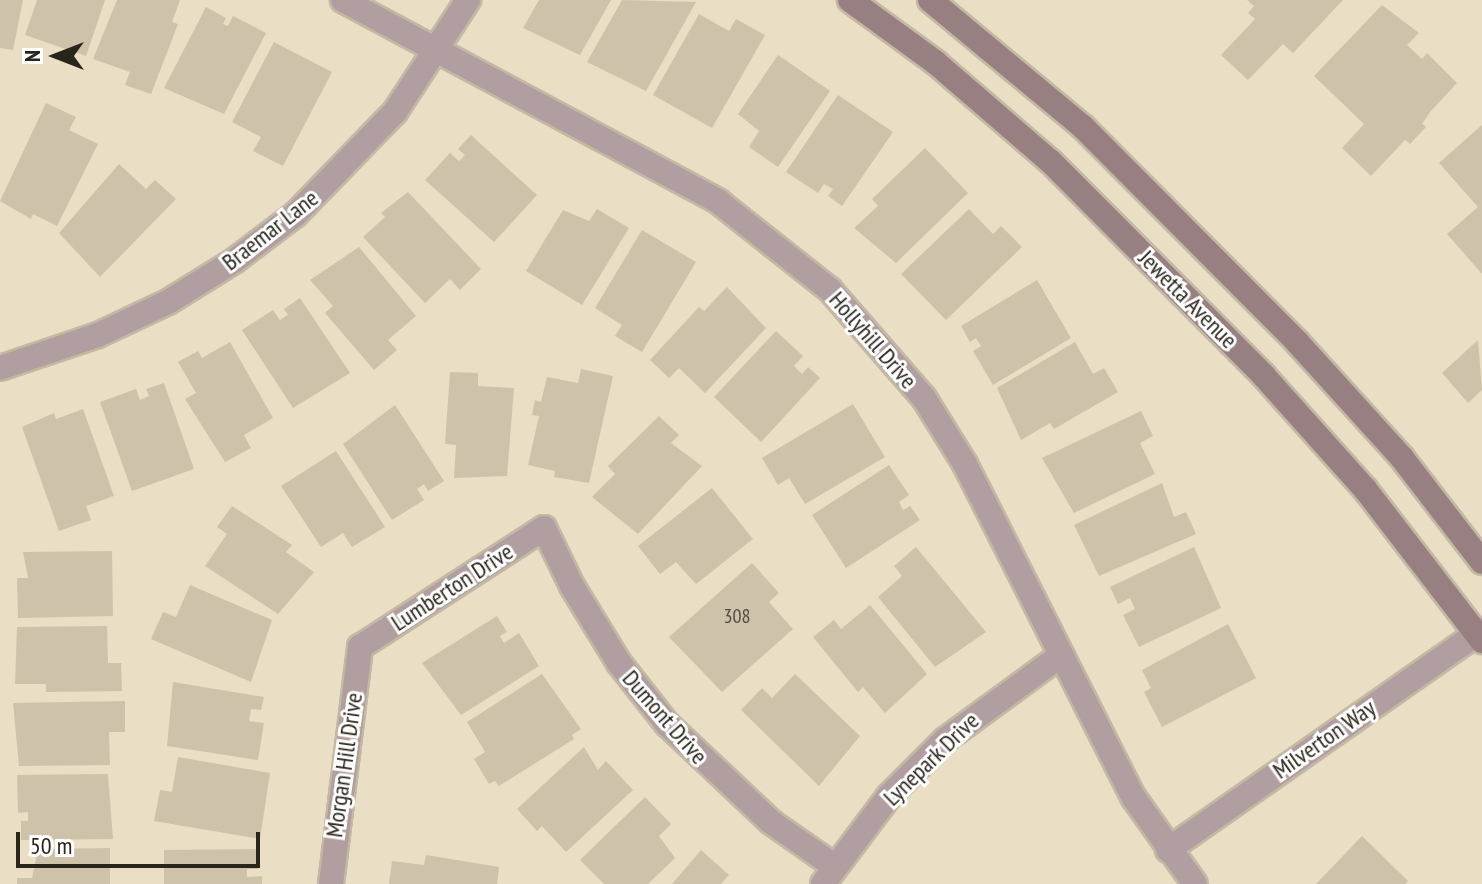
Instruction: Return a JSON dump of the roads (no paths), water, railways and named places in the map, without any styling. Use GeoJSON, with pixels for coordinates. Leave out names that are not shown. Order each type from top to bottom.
{"type":"FeatureCollection","features":[{"type":"Feature","properties":{"kind":"street","name":"Hollyhill Drive"},"geometry":{"type":"LineString","coordinates":[[343,0],[719,202],[830,290],[924,398],[965,464],[1134,798],[1195,884]]}},
{"type":"Feature","properties":{"kind":"street","name":"Braemar Lane"},"geometry":{"type":"LineString","coordinates":[[0,368],[98,335],[168,302],[234,261],[343,170],[395,112],[439,50],[468,0]]}},
{"type":"Feature","properties":{"kind":"street","name":"Jewetta Avenue"},"geometry":{"type":"LineString","coordinates":[[850,0],[935,62],[1051,162],[1263,375],[1365,489],[1480,635]]}},
{"type":"Feature","properties":{"kind":"street","name":"Jewetta Avenue"},"geometry":{"type":"LineString","coordinates":[[930,0],[1083,127],[1297,342],[1402,458],[1482,562]]}},
{"type":"Feature","properties":{"kind":"street","name":"Lumberton Drive"},"geometry":{"type":"LineString","coordinates":[[360,647],[544,528]]}},
{"type":"Feature","properties":{"kind":"street","name":"Dumont Drive"},"geometry":{"type":"LineString","coordinates":[[544,528],[572,586],[619,663],[667,724],[828,875]]}},
{"type":"Feature","properties":{"kind":"street","name":"Milverton Way"},"geometry":{"type":"LineString","coordinates":[[1168,850],[1480,635]]}},
{"type":"Feature","properties":{"kind":"street","name":"Morgan Hill Drive"},"geometry":{"type":"LineString","coordinates":[[331,884],[360,647]]}},
{"type":"Feature","properties":{"kind":"street","name":"Lynepark Drive"},"geometry":{"type":"LineString","coordinates":[[828,875],[889,796],[945,740],[1061,655]]}}]}
